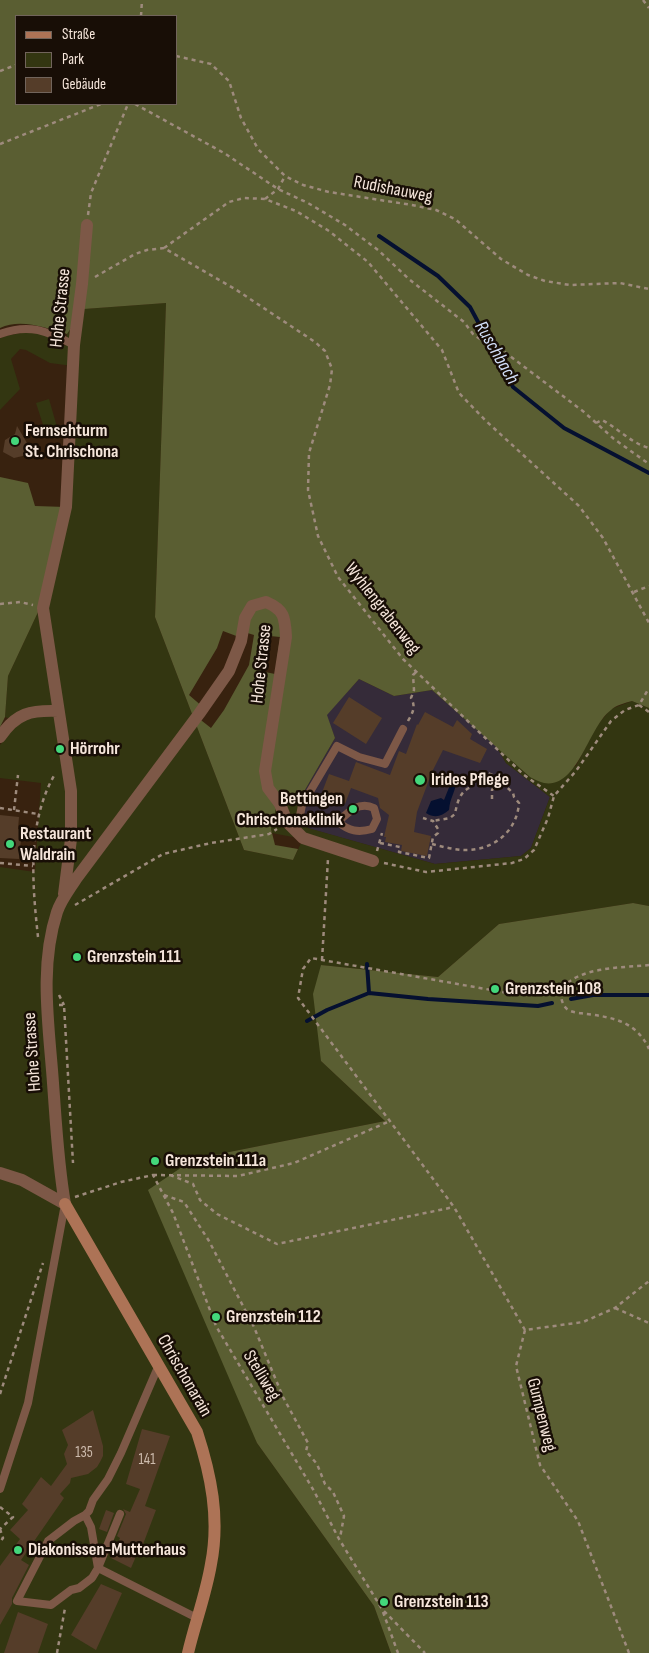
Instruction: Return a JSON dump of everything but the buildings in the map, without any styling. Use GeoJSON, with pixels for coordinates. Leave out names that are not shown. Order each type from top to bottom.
{"type":"FeatureCollection","features":[{"type":"Feature","properties":{"kind":"street","name":"Hohe Strasse"},"geometry":{"type":"LineString","coordinates":[[63,898],[71,839],[71,791],[43,608],[66,507],[74,345],[82,284],[86,225]]}},
{"type":"Feature","properties":{"kind":"street","name":"Hohe Strasse"},"geometry":{"type":"LineString","coordinates":[[69,1198],[59,1164],[46,981],[50,945],[57,912],[63,898],[76,879],[229,671],[241,641],[245,618],[252,606],[266,602],[278,606],[285,618],[286,637],[265,771],[268,788],[304,838],[373,861]]}},
{"type":"Feature","properties":{"kind":"street"},"geometry":{"type":"LineString","coordinates":[[0,737],[22,715],[31,711],[58,711]]}},
{"type":"Feature","properties":{"kind":"street"},"geometry":{"type":"LineString","coordinates":[[0,1173],[69,1198]]}},
{"type":"Feature","properties":{"kind":"street","name":"Chrischonarain"},"geometry":{"type":"LineString","coordinates":[[69,1198],[158,1367],[196,1432],[208,1466],[214,1502],[215,1527],[211,1564],[188,1653]]}},
{"type":"Feature","properties":{"kind":"lane"},"geometry":{"type":"LineString","coordinates":[[0,334],[10,330],[30,328],[50,332],[74,345]]}},
{"type":"Feature","properties":{"kind":"lane"},"geometry":{"type":"LineString","coordinates":[[338,822],[358,806],[368,805],[374,808],[377,819],[372,829],[362,832],[353,831],[338,822],[293,822],[337,746],[359,757],[385,764],[403,729]]}},
{"type":"Feature","properties":{"kind":"lane"},"geometry":{"type":"LineString","coordinates":[[0,1489],[28,1403],[69,1198]]}},
{"type":"Feature","properties":{"kind":"lane"},"geometry":{"type":"LineString","coordinates":[[120,1514],[92,1578],[79,1588],[71,1590],[51,1605],[17,1601],[48,1542],[89,1511],[93,1500],[108,1479],[121,1454],[158,1367]]}},
{"type":"Feature","properties":{"kind":"lane"},"geometry":{"type":"LineString","coordinates":[[85,1515],[91,1527],[98,1568]]}},
{"type":"Feature","properties":{"kind":"lane"},"geometry":{"type":"LineString","coordinates":[[98,1568],[197,1618]]}},
{"type":"Feature","properties":{"kind":"path"},"geometry":{"type":"LineString","coordinates":[[141,15],[142,0]]}},
{"type":"Feature","properties":{"kind":"path"},"geometry":{"type":"LineString","coordinates":[[644,0],[649,8]]}},
{"type":"Feature","properties":{"kind":"path","name":"Rudishauweg"},"geometry":{"type":"LineString","coordinates":[[178,56],[211,64],[229,82],[241,118],[258,149],[285,176],[303,185],[328,192],[436,210],[455,219],[501,259],[528,275],[545,281],[570,285],[620,283],[649,289]]}},
{"type":"Feature","properties":{"kind":"path"},"geometry":{"type":"LineString","coordinates":[[0,70],[15,65]]}},
{"type":"Feature","properties":{"kind":"path"},"geometry":{"type":"LineString","coordinates":[[0,144],[98,105]]}},
{"type":"Feature","properties":{"kind":"path"},"geometry":{"type":"LineString","coordinates":[[86,225],[91,193],[128,105]]}},
{"type":"Feature","properties":{"kind":"path"},"geometry":{"type":"LineString","coordinates":[[137,105],[224,153],[278,189],[308,203],[345,225],[378,250],[410,280],[464,322],[473,334],[480,339],[494,344],[614,439],[649,464]]}},
{"type":"Feature","properties":{"kind":"path"},"geometry":{"type":"LineString","coordinates":[[265,199],[278,189],[285,176]]}},
{"type":"Feature","properties":{"kind":"path"},"geometry":{"type":"LineString","coordinates":[[82,284],[136,254],[147,250],[164,248],[229,202],[244,198],[265,199],[296,211],[329,231],[368,262],[442,350],[459,392],[486,421],[580,506],[603,538],[634,592],[649,623]]}},
{"type":"Feature","properties":{"kind":"path","name":"Wyhlengrabenweg"},"geometry":{"type":"LineString","coordinates":[[164,248],[235,289],[315,342],[325,351],[332,369],[330,386],[309,453],[308,490],[318,536],[338,577],[403,659],[524,775],[554,796]]}},
{"type":"Feature","properties":{"kind":"path"},"geometry":{"type":"LineString","coordinates":[[596,423],[602,420],[630,440],[649,448]]}},
{"type":"Feature","properties":{"kind":"path"},"geometry":{"type":"LineString","coordinates":[[634,592],[649,586]]}},
{"type":"Feature","properties":{"kind":"path"},"geometry":{"type":"LineString","coordinates":[[0,604],[20,602],[43,608]]}},
{"type":"Feature","properties":{"kind":"path"},"geometry":{"type":"LineString","coordinates":[[403,729],[413,712],[414,704],[411,698],[414,690],[413,675],[416,672]]}},
{"type":"Feature","properties":{"kind":"path"},"geometry":{"type":"LineString","coordinates":[[373,861],[426,872],[512,863],[524,860],[534,850],[548,818],[554,796],[576,771],[611,722],[625,710],[639,705],[649,688]]}},
{"type":"Feature","properties":{"kind":"path"},"geometry":{"type":"LineString","coordinates":[[639,705],[649,712]]}},
{"type":"Feature","properties":{"kind":"path"},"geometry":{"type":"LineString","coordinates":[[38,941],[33,866],[38,814],[45,792],[67,757]]}},
{"type":"Feature","properties":{"kind":"path"},"geometry":{"type":"LineString","coordinates":[[423,818],[433,821],[450,818],[455,814],[457,802],[466,788],[472,787],[477,775],[485,772],[491,774],[514,792],[514,797],[519,803],[519,813],[513,825],[506,835],[496,842],[479,849],[466,850],[432,844]]}},
{"type":"Feature","properties":{"kind":"path"},"geometry":{"type":"LineString","coordinates":[[14,810],[18,775]]}},
{"type":"Feature","properties":{"kind":"path"},"geometry":{"type":"LineString","coordinates":[[492,799],[491,792],[499,780]]}},
{"type":"Feature","properties":{"kind":"path"},"geometry":{"type":"LineString","coordinates":[[0,808],[38,814]]}},
{"type":"Feature","properties":{"kind":"path"},"geometry":{"type":"LineString","coordinates":[[380,843],[400,847],[399,852],[428,858],[433,837],[438,833],[438,829],[433,821]]}},
{"type":"Feature","properties":{"kind":"path"},"geometry":{"type":"LineString","coordinates":[[57,912],[84,901],[163,854],[211,843],[269,834],[293,822]]}},
{"type":"Feature","properties":{"kind":"path"},"geometry":{"type":"LineString","coordinates":[[322,960],[329,846]]}},
{"type":"Feature","properties":{"kind":"path"},"geometry":{"type":"LineString","coordinates":[[0,863],[33,866]]}},
{"type":"Feature","properties":{"kind":"path"},"geometry":{"type":"LineString","coordinates":[[560,991],[514,994],[311,958],[303,969],[298,998],[454,1207],[525,1330],[583,1322],[616,1308],[649,1281]]}},
{"type":"Feature","properties":{"kind":"path"},"geometry":{"type":"LineString","coordinates":[[649,965],[602,969],[566,982],[560,991],[561,1000],[567,1009],[578,1013],[609,1016],[624,1022],[637,1031],[649,1049]]}},
{"type":"Feature","properties":{"kind":"path"},"geometry":{"type":"LineString","coordinates":[[53,1004],[64,1005],[73,1168]]}},
{"type":"Feature","properties":{"kind":"path"},"geometry":{"type":"LineString","coordinates":[[69,1198],[121,1182],[153,1176],[238,1176],[294,1163],[390,1120]]}},
{"type":"Feature","properties":{"kind":"path"},"geometry":{"type":"LineString","coordinates":[[170,1175],[193,1184],[200,1200],[217,1214],[277,1244],[454,1207]]}},
{"type":"Feature","properties":{"kind":"path","name":"Stelliweg"},"geometry":{"type":"LineString","coordinates":[[153,1176],[173,1213],[216,1326],[382,1609],[425,1653]]}},
{"type":"Feature","properties":{"kind":"path"},"geometry":{"type":"LineString","coordinates":[[163,1194],[184,1202],[209,1241],[254,1327],[282,1397],[308,1443],[306,1451],[317,1464],[325,1484],[333,1492],[344,1516],[340,1539]]}},
{"type":"Feature","properties":{"kind":"path"},"geometry":{"type":"LineString","coordinates":[[0,1394],[45,1258]]}},
{"type":"Feature","properties":{"kind":"path"},"geometry":{"type":"LineString","coordinates":[[616,1308],[649,1323]]}},
{"type":"Feature","properties":{"kind":"path","name":"Gumpenweg"},"geometry":{"type":"LineString","coordinates":[[525,1330],[516,1366],[540,1465],[578,1521],[629,1653]]}},
{"type":"Feature","properties":{"kind":"path"},"geometry":{"type":"LineString","coordinates":[[0,1507],[13,1517],[0,1529],[3,1538],[0,1542]]}},
{"type":"Feature","properties":{"kind":"path"},"geometry":{"type":"LineString","coordinates":[[56,1653],[63,1611],[69,1600],[71,1590]]}},
{"type":"Feature","properties":{"kind":"path"},"geometry":{"type":"LineString","coordinates":[[382,1609],[398,1653]]}},
{"type":"Feature","properties":{"kind":"shaded area","name":"Irides Pflege"},"geometry":{"type":"Polygon","coordinates":[[[359,679],[394,696],[432,690],[496,746],[506,763],[550,797],[531,848],[521,856],[435,864],[307,828],[298,802],[335,738],[326,715],[359,679]]]}},
{"type":"Feature","properties":{"kind":"green space"},"geometry":{"type":"Polygon","coordinates":[[[0,0],[649,0],[649,708],[632,701],[613,708],[603,718],[582,755],[566,777],[556,782],[544,783],[530,777],[432,690],[394,696],[359,679],[327,715],[335,738],[298,802],[276,808],[271,829],[275,845],[298,849],[293,860],[244,850],[155,617],[166,303],[84,309],[67,334],[25,324],[8,325],[0,328],[0,0]],[[223,631],[217,648],[189,695],[203,707],[197,717],[211,728],[224,710],[249,665],[254,635],[241,631],[239,637],[223,631]],[[270,636],[265,672],[275,674],[280,637],[270,636]]]}},
{"type":"Feature","properties":{"kind":"green space"},"geometry":{"type":"Polygon","coordinates":[[[166,303],[155,617],[244,850],[293,860],[303,839],[272,833],[271,829],[276,808],[298,802],[308,828],[435,864],[521,856],[531,848],[550,797],[506,763],[496,746],[530,777],[576,766],[595,728],[611,709],[632,701],[649,708],[649,906],[633,903],[499,924],[438,977],[321,965],[321,1061],[385,1121],[194,1159],[257,1443],[374,1606],[391,1653],[0,1653],[0,867],[35,872],[41,783],[0,778],[0,745],[19,722],[5,717],[8,676],[39,610],[66,507],[73,366],[50,363],[26,350],[20,349],[11,359],[20,389],[0,410],[0,338],[9,335],[34,333],[50,337],[65,346],[67,334],[84,309],[166,303]]]}},
{"type":"Feature","properties":{"kind":"green space"},"geometry":{"type":"Polygon","coordinates":[[[49,399],[57,427],[45,431],[36,403],[49,399]]]}},
{"type":"Feature","properties":{"kind":"green space"},"geometry":{"type":"Polygon","coordinates":[[[0,477],[28,483],[35,506],[66,507],[39,610],[8,676],[5,717],[0,727],[0,477]]]}},
{"type":"Feature","properties":{"kind":"green space"},"geometry":{"type":"Polygon","coordinates":[[[633,903],[649,906],[649,1653],[391,1653],[374,1606],[257,1443],[148,1190],[194,1159],[385,1121],[321,1061],[313,994],[321,965],[438,977],[499,924],[633,903]]]}},
{"type":"Feature","properties":{"kind":"water"},"geometry":{"type":"Polygon","coordinates":[[[452,780],[456,783],[449,810],[438,816],[426,813],[431,801],[441,798],[444,800],[452,780]]]}},
{"type":"Feature","properties":{"kind":"waterway","name":"Ruschbach"},"geometry":{"type":"LineString","coordinates":[[379,236],[438,276],[470,307],[513,387],[564,428],[649,473]]}},
{"type":"Feature","properties":{"kind":"waterway"},"geometry":{"type":"LineString","coordinates":[[367,964],[369,993]]}},
{"type":"Feature","properties":{"kind":"waterway"},"geometry":{"type":"LineString","coordinates":[[307,1021],[327,1010],[369,993],[538,1006],[552,1003]]}},
{"type":"Feature","properties":{"kind":"waterway"},"geometry":{"type":"LineString","coordinates":[[571,999],[593,995],[649,995]]}},
{"type":"Feature","properties":{"kind":"place","name":"Fernsehturm St. Chrischona"},"geometry":{"type":"Point","coordinates":[15,441]}},
{"type":"Feature","properties":{"kind":"place","name":"Hörrohr"},"geometry":{"type":"Point","coordinates":[60,749]}},
{"type":"Feature","properties":{"kind":"place","name":"Irides Pflege"},"geometry":{"type":"Point","coordinates":[420,780]}},
{"type":"Feature","properties":{"kind":"place","name":"Bettingen Chrischonaklinik"},"geometry":{"type":"Point","coordinates":[353,809]}},
{"type":"Feature","properties":{"kind":"place","name":"Restaurant Waldrain"},"geometry":{"type":"Point","coordinates":[10,844]}},
{"type":"Feature","properties":{"kind":"place","name":"Grenzstein 111"},"geometry":{"type":"Point","coordinates":[77,957]}},
{"type":"Feature","properties":{"kind":"place","name":"Grenzstein 108"},"geometry":{"type":"Point","coordinates":[495,989]}},
{"type":"Feature","properties":{"kind":"place","name":"Grenzstein 111a"},"geometry":{"type":"Point","coordinates":[155,1161]}},
{"type":"Feature","properties":{"kind":"place","name":"Grenzstein 112"},"geometry":{"type":"Point","coordinates":[216,1317]}},
{"type":"Feature","properties":{"kind":"place","name":"Diakonissen-Mutterhaus"},"geometry":{"type":"Point","coordinates":[18,1550]}},
{"type":"Feature","properties":{"kind":"place","name":"Grenzstein 113"},"geometry":{"type":"Point","coordinates":[384,1602]}}]}
